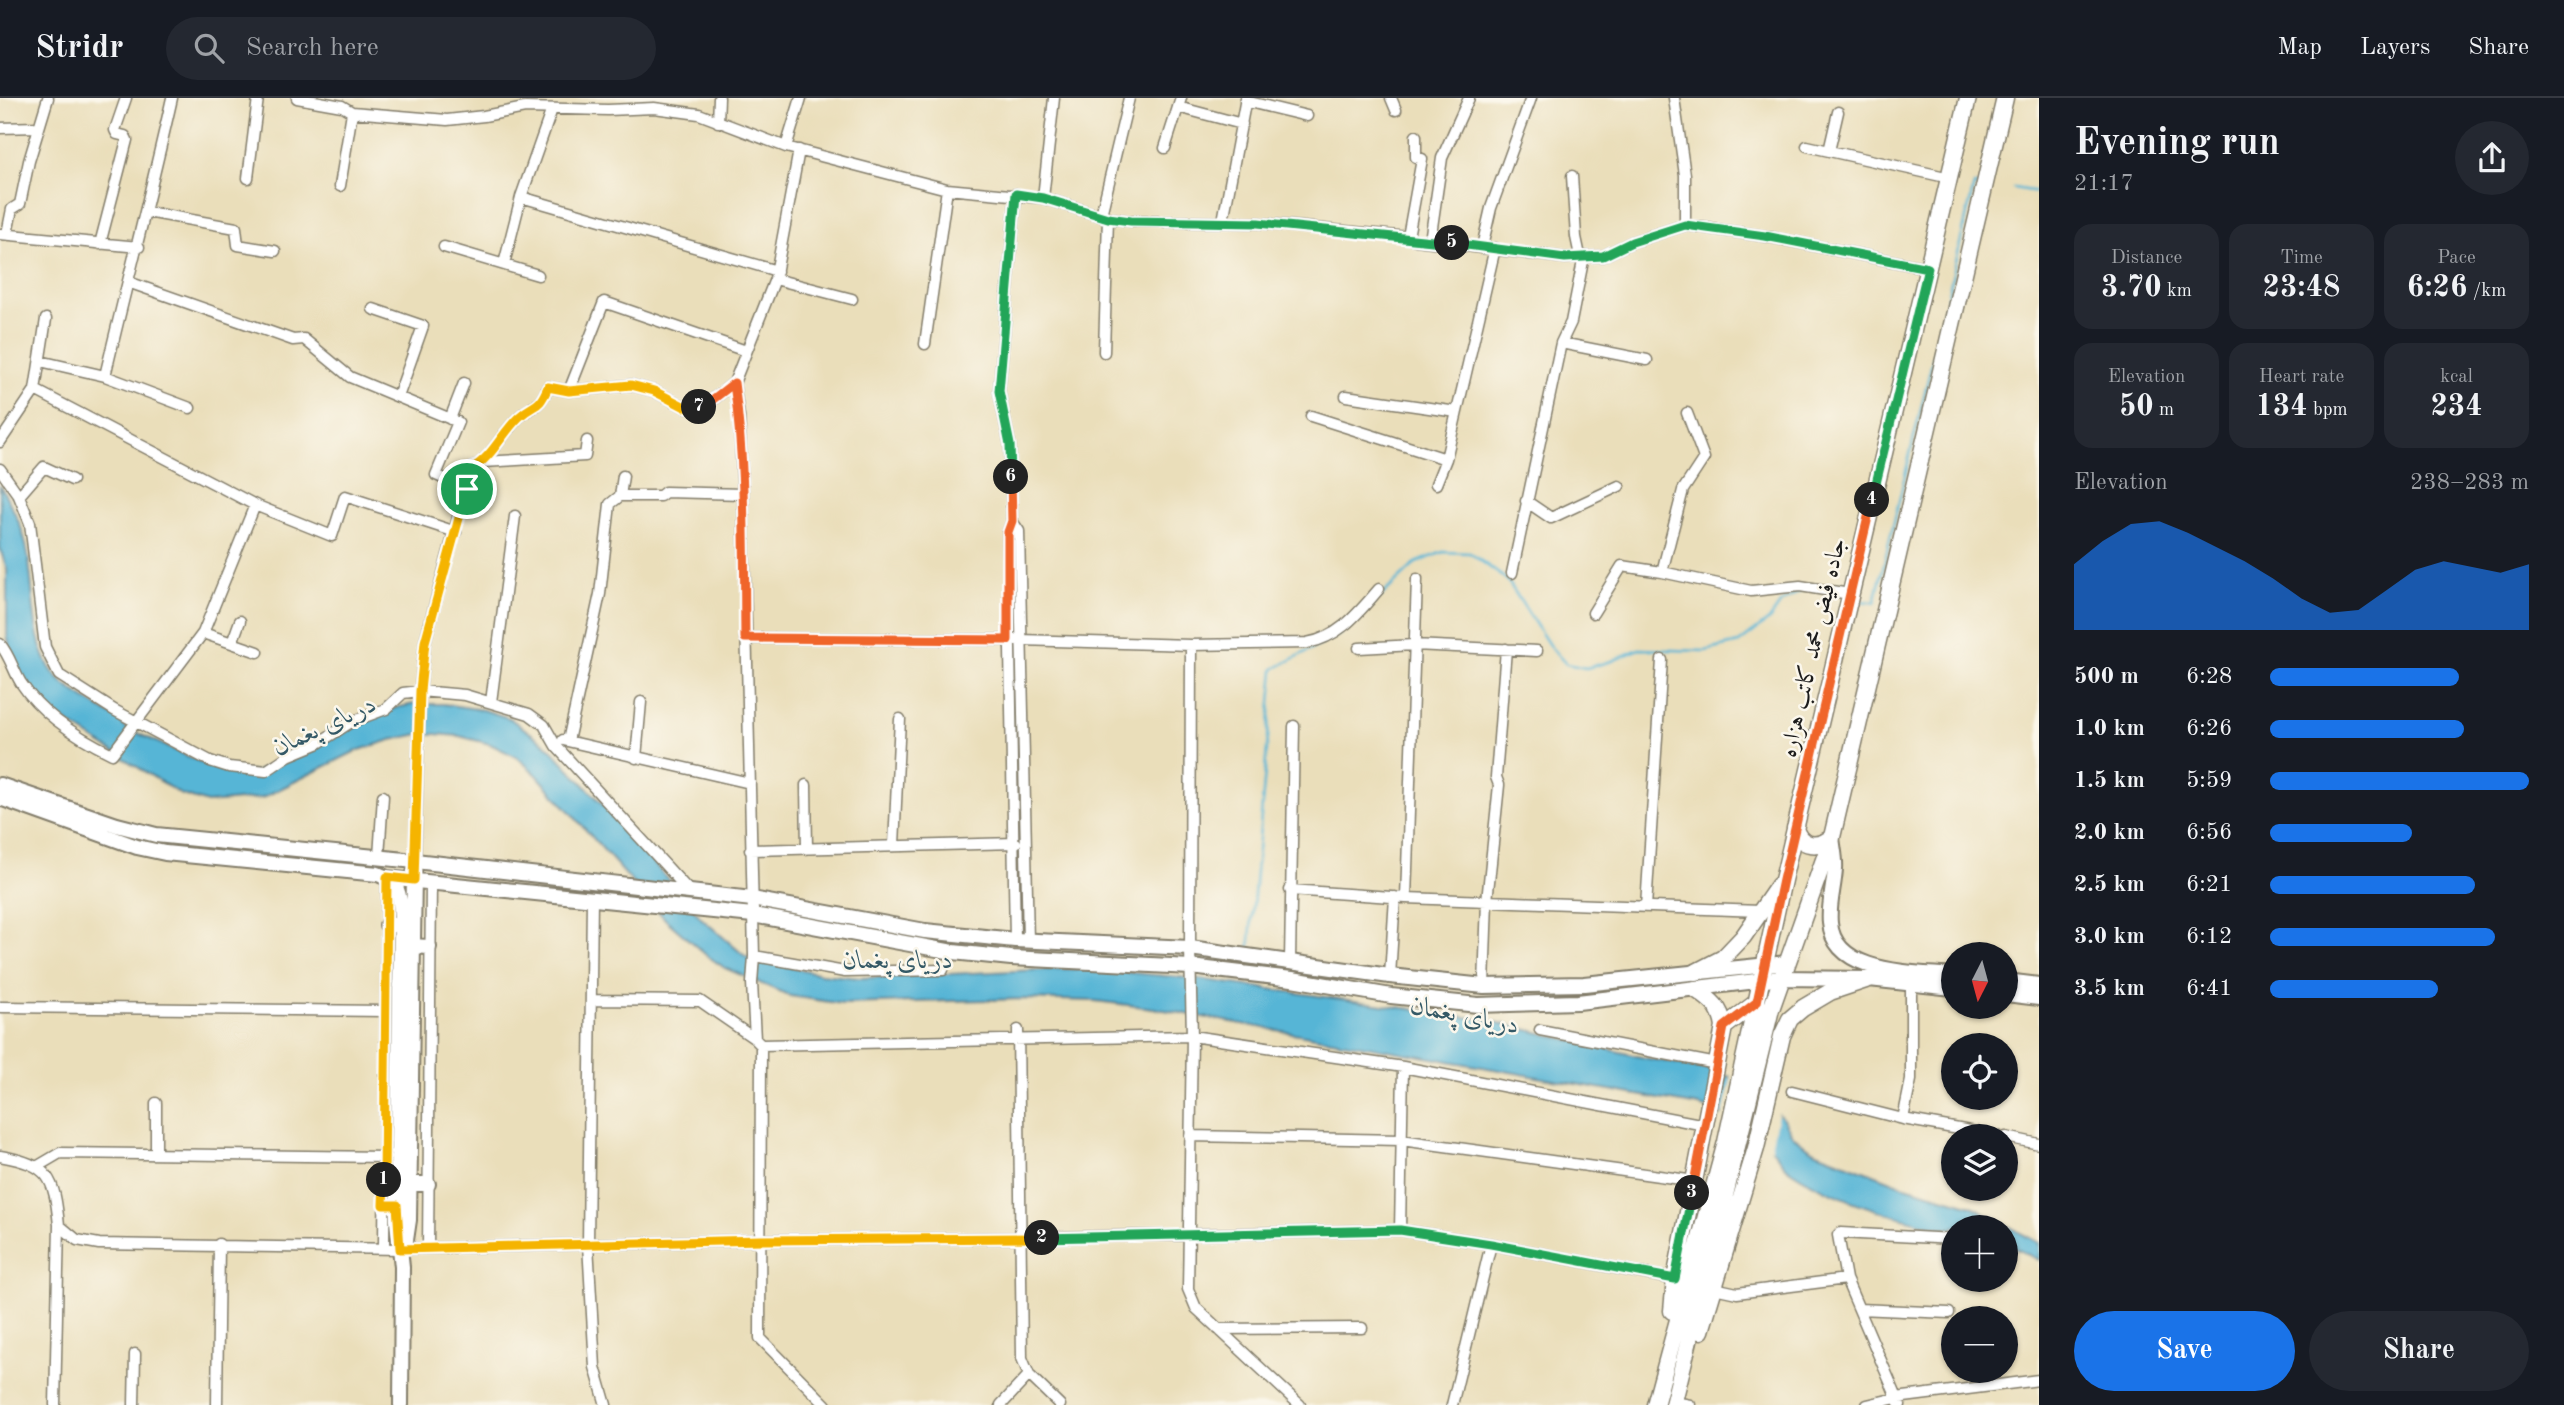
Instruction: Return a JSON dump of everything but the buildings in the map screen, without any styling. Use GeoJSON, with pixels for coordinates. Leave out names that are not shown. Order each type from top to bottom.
{"type":"FeatureCollection","features":[{"type":"Feature","properties":{"kind":"main road","name":"جاده فیض محمد کاتب هزاره"},"geometry":{"type":"LineString","coordinates":[[1755,1078],[1757,1002],[1763,972],[1968,98]]}},
{"type":"Feature","properties":{"kind":"main road"},"geometry":{"type":"LineString","coordinates":[[1679,1404],[1695,1284],[1733,1143],[1755,1078],[1772,1009],[1832,837],[2005,98]]}},
{"type":"Feature","properties":{"kind":"main road"},"geometry":{"type":"LineString","coordinates":[[0,785],[117,825],[156,835],[752,899],[925,931],[1021,941],[1190,948],[1390,976],[1484,986],[1696,980],[1743,937],[1783,880]]}},
{"type":"Feature","properties":{"kind":"main road"},"geometry":{"type":"LineString","coordinates":[[0,798],[137,847],[165,853],[753,915],[953,951],[1011,958],[1191,967],[1292,979],[1391,996],[1478,1005],[1578,1002],[1696,980],[1785,971],[1941,987]]}},
{"type":"Feature","properties":{"kind":"main road"},"geometry":{"type":"LineString","coordinates":[[1795,828],[1800,839],[1811,845],[1822,844],[1832,837]]}},
{"type":"Feature","properties":{"kind":"main road"},"geometry":{"type":"LineString","coordinates":[[1832,837],[1835,865],[1829,923],[1834,940],[1850,958],[1869,965],[1941,974]]}},
{"type":"Feature","properties":{"kind":"main road"},"geometry":{"type":"LineString","coordinates":[[401,1405],[402,1249],[409,1220],[410,1184],[415,861]]}},
{"type":"Feature","properties":{"kind":"main road"},"geometry":{"type":"LineString","coordinates":[[387,877],[400,893],[394,925],[390,1205],[402,1249]]}},
{"type":"Feature","properties":{"kind":"main road"},"geometry":{"type":"LineString","coordinates":[[412,946],[429,947]]}},
{"type":"Feature","properties":{"kind":"main road"},"geometry":{"type":"LineString","coordinates":[[1656,1405],[1670,1348],[1695,1284],[1756,1148],[1755,1078],[1777,1049],[1790,1019],[1803,1007],[1830,992],[1869,979]]}},
{"type":"Feature","properties":{"kind":"main road"},"geometry":{"type":"LineString","coordinates":[[1695,1284],[1695,1181],[1724,1027],[1716,1004],[1696,980]]}},
{"type":"Feature","properties":{"kind":"main road"},"geometry":{"type":"LineString","coordinates":[[2018,982],[2039,985]]}},
{"type":"Feature","properties":{"kind":"main road"},"geometry":{"type":"LineString","coordinates":[[2018,995],[2039,998]]}},
{"type":"Feature","properties":{"kind":"main road"},"geometry":{"type":"LineString","coordinates":[[1724,1027],[1757,1002]]}},
{"type":"Feature","properties":{"kind":"main road"},"geometry":{"type":"LineString","coordinates":[[410,1184],[428,1184]]}},
{"type":"Feature","properties":{"kind":"street"},"geometry":{"type":"LineString","coordinates":[[48,98],[38,127],[20,204],[12,209],[3,234],[139,247]]}},
{"type":"Feature","properties":{"kind":"street"},"geometry":{"type":"LineString","coordinates":[[100,244],[127,139],[125,135],[117,134],[116,130],[126,98]]}},
{"type":"Feature","properties":{"kind":"street"},"geometry":{"type":"LineString","coordinates":[[105,376],[139,247],[172,98]]}},
{"type":"Feature","properties":{"kind":"street"},"geometry":{"type":"LineString","coordinates":[[248,178],[258,98]]}},
{"type":"Feature","properties":{"kind":"street"},"geometry":{"type":"LineString","coordinates":[[297,98],[342,102],[352,111],[447,120],[484,116],[525,107],[608,110],[654,108],[699,114],[786,147],[947,189],[1043,198],[1131,221],[1223,221],[1408,237],[1565,258],[1603,256],[1632,242],[1685,225],[1765,236],[1928,268]]}},
{"type":"Feature","properties":{"kind":"street"},"geometry":{"type":"LineString","coordinates":[[718,122],[719,98]]}},
{"type":"Feature","properties":{"kind":"street"},"geometry":{"type":"LineString","coordinates":[[786,147],[802,98]]}},
{"type":"Feature","properties":{"kind":"street"},"geometry":{"type":"LineString","coordinates":[[1043,198],[1055,98]]}},
{"type":"Feature","properties":{"kind":"street"},"geometry":{"type":"LineString","coordinates":[[1104,352],[1104,216],[1129,98]]}},
{"type":"Feature","properties":{"kind":"street"},"geometry":{"type":"LineString","coordinates":[[1391,98],[1396,110]]}},
{"type":"Feature","properties":{"kind":"street"},"geometry":{"type":"LineString","coordinates":[[1430,241],[1442,158],[1469,98]]}},
{"type":"Feature","properties":{"kind":"street"},"geometry":{"type":"LineString","coordinates":[[1482,247],[1491,208],[1531,98]]}},
{"type":"Feature","properties":{"kind":"street"},"geometry":{"type":"LineString","coordinates":[[1674,98],[1685,174],[1685,225]]}},
{"type":"Feature","properties":{"kind":"street"},"geometry":{"type":"LineString","coordinates":[[1223,221],[1245,100],[1307,116]]}},
{"type":"Feature","properties":{"kind":"street"},"geometry":{"type":"LineString","coordinates":[[1165,148],[1179,103],[1242,124]]}},
{"type":"Feature","properties":{"kind":"street"},"geometry":{"type":"LineString","coordinates":[[504,264],[521,197],[552,109]]}},
{"type":"Feature","properties":{"kind":"street"},"geometry":{"type":"LineString","coordinates":[[340,186],[352,111]]}},
{"type":"Feature","properties":{"kind":"street"},"geometry":{"type":"LineString","coordinates":[[1829,151],[1838,112]]}},
{"type":"Feature","properties":{"kind":"street"},"geometry":{"type":"LineString","coordinates":[[0,128],[38,127]]}},
{"type":"Feature","properties":{"kind":"street"},"geometry":{"type":"LineString","coordinates":[[1408,237],[1422,159],[1416,157],[1416,136]]}},
{"type":"Feature","properties":{"kind":"street"},"geometry":{"type":"LineString","coordinates":[[1807,146],[1950,178]]}},
{"type":"Feature","properties":{"kind":"street"},"geometry":{"type":"LineString","coordinates":[[799,150],[776,275],[734,383],[739,416],[743,494],[753,915],[752,983],[758,1042],[760,1339],[826,1405]]}},
{"type":"Feature","properties":{"kind":"street"},"geometry":{"type":"LineString","coordinates":[[1513,573],[1561,343],[1571,323],[1582,256],[1576,237],[1572,176]]}},
{"type":"Feature","properties":{"kind":"street"},"geometry":{"type":"LineString","coordinates":[[925,344],[947,189]]}},
{"type":"Feature","properties":{"kind":"street"},"geometry":{"type":"LineString","coordinates":[[1016,194],[999,391],[1010,445],[1012,521],[1008,532],[1008,640],[1012,843],[1021,941]]}},
{"type":"Feature","properties":{"kind":"street"},"geometry":{"type":"LineString","coordinates":[[521,197],[852,299]]}},
{"type":"Feature","properties":{"kind":"street"},"geometry":{"type":"LineString","coordinates":[[147,212],[234,227],[238,245],[275,251]]}},
{"type":"Feature","properties":{"kind":"street"},"geometry":{"type":"LineString","coordinates":[[444,247],[538,275]]}},
{"type":"Feature","properties":{"kind":"street"},"geometry":{"type":"LineString","coordinates":[[1436,484],[1446,459],[1495,248]]}},
{"type":"Feature","properties":{"kind":"street"},"geometry":{"type":"LineString","coordinates":[[128,282],[293,340],[304,339],[345,373],[458,422],[436,475],[467,489]]}},
{"type":"Feature","properties":{"kind":"street"},"geometry":{"type":"LineString","coordinates":[[569,391],[604,302],[746,351]]}},
{"type":"Feature","properties":{"kind":"street"},"geometry":{"type":"LineString","coordinates":[[373,309],[423,326],[398,397]]}},
{"type":"Feature","properties":{"kind":"street"},"geometry":{"type":"LineString","coordinates":[[0,442],[35,390],[46,318]]}},
{"type":"Feature","properties":{"kind":"street"},"geometry":{"type":"LineString","coordinates":[[1561,343],[1647,360]]}},
{"type":"Feature","properties":{"kind":"street"},"geometry":{"type":"LineString","coordinates":[[40,361],[105,376],[190,408]]}},
{"type":"Feature","properties":{"kind":"street"},"geometry":{"type":"LineString","coordinates":[[450,419],[464,383]]}},
{"type":"Feature","properties":{"kind":"street"},"geometry":{"type":"LineString","coordinates":[[483,463],[519,417],[541,403],[548,387],[569,391],[631,385],[654,391],[685,407],[703,407],[734,383]]}},
{"type":"Feature","properties":{"kind":"street"},"geometry":{"type":"LineString","coordinates":[[35,390],[254,505],[332,536],[345,496],[456,532]]}},
{"type":"Feature","properties":{"kind":"street"},"geometry":{"type":"LineString","coordinates":[[1346,396],[1457,412]]}},
{"type":"Feature","properties":{"kind":"street"},"geometry":{"type":"LineString","coordinates":[[1662,572],[1683,491],[1704,458],[1687,413]]}},
{"type":"Feature","properties":{"kind":"street"},"geometry":{"type":"LineString","coordinates":[[1311,416],[1446,459]]}},
{"type":"Feature","properties":{"kind":"street"},"geometry":{"type":"LineString","coordinates":[[415,861],[419,703],[425,642],[471,469],[483,463],[585,456],[587,440]]}},
{"type":"Feature","properties":{"kind":"street"},"geometry":{"type":"LineString","coordinates":[[19,496],[44,467],[72,480]]}},
{"type":"Feature","properties":{"kind":"street"},"geometry":{"type":"LineString","coordinates":[[0,469],[19,496],[30,523],[45,647],[59,675],[133,725],[210,761],[229,767],[267,771],[288,756],[317,744],[351,722],[386,709],[403,693],[420,691],[465,695],[491,702],[529,714],[544,725],[556,746],[690,892]]}},
{"type":"Feature","properties":{"kind":"street"},"geometry":{"type":"LineString","coordinates":[[620,496],[623,476]]}},
{"type":"Feature","properties":{"kind":"street"},"geometry":{"type":"LineString","coordinates":[[1526,501],[1551,518],[1619,486]]}},
{"type":"Feature","properties":{"kind":"street"},"geometry":{"type":"LineString","coordinates":[[568,741],[600,594],[610,504],[620,496],[660,496],[665,492],[743,494]]}},
{"type":"Feature","properties":{"kind":"street"},"geometry":{"type":"LineString","coordinates":[[0,644],[7,652],[29,695],[48,715],[111,754],[203,633],[254,505]]}},
{"type":"Feature","properties":{"kind":"street"},"geometry":{"type":"LineString","coordinates":[[491,702],[515,516]]}},
{"type":"Feature","properties":{"kind":"street"},"geometry":{"type":"LineString","coordinates":[[1012,521],[1018,531],[1025,843],[1021,941]]}},
{"type":"Feature","properties":{"kind":"street"},"geometry":{"type":"LineString","coordinates":[[1593,613],[1622,566],[1751,591],[1800,586],[1850,594]]}},
{"type":"Feature","properties":{"kind":"street"},"geometry":{"type":"LineString","coordinates":[[1390,976],[1400,897],[1416,579]]}},
{"type":"Feature","properties":{"kind":"street"},"geometry":{"type":"LineString","coordinates":[[745,638],[1020,640],[1191,645],[1307,643],[1321,640],[1350,621],[1380,589]]}},
{"type":"Feature","properties":{"kind":"street"},"geometry":{"type":"LineString","coordinates":[[232,643],[240,621]]}},
{"type":"Feature","properties":{"kind":"street"},"geometry":{"type":"LineString","coordinates":[[203,633],[258,652]]}},
{"type":"Feature","properties":{"kind":"street"},"geometry":{"type":"LineString","coordinates":[[1191,645],[1192,1036],[1188,1289],[1196,1308],[1300,1405]]}},
{"type":"Feature","properties":{"kind":"street"},"geometry":{"type":"LineString","coordinates":[[1359,648],[1414,645],[1537,651]]}},
{"type":"Feature","properties":{"kind":"street"},"geometry":{"type":"LineString","coordinates":[[1484,986],[1487,901],[1499,785],[1496,777],[1506,649]]}},
{"type":"Feature","properties":{"kind":"street"},"geometry":{"type":"LineString","coordinates":[[1646,907],[1662,660]]}},
{"type":"Feature","properties":{"kind":"street"},"geometry":{"type":"LineString","coordinates":[[636,758],[641,702]]}},
{"type":"Feature","properties":{"kind":"street"},"geometry":{"type":"LineString","coordinates":[[894,845],[900,719]]}},
{"type":"Feature","properties":{"kind":"street"},"geometry":{"type":"LineString","coordinates":[[1290,961],[1294,726]]}},
{"type":"Feature","properties":{"kind":"street"},"geometry":{"type":"LineString","coordinates":[[550,736],[750,783]]}},
{"type":"Feature","properties":{"kind":"street"},"geometry":{"type":"LineString","coordinates":[[806,785],[807,849]]}},
{"type":"Feature","properties":{"kind":"street"},"geometry":{"type":"LineString","coordinates":[[379,857],[383,796]]}},
{"type":"Feature","properties":{"kind":"street"},"geometry":{"type":"LineString","coordinates":[[750,850],[1025,843]]}},
{"type":"Feature","properties":{"kind":"street"},"geometry":{"type":"LineString","coordinates":[[428,1248],[431,882]]}},
{"type":"Feature","properties":{"kind":"street"},"geometry":{"type":"LineString","coordinates":[[1290,890],[1487,901],[1760,911]]}},
{"type":"Feature","properties":{"kind":"street"},"geometry":{"type":"LineString","coordinates":[[592,898],[589,1244],[595,1367],[604,1403]]}},
{"type":"Feature","properties":{"kind":"street"},"geometry":{"type":"LineString","coordinates":[[384,1248],[390,1205],[386,1157],[386,1011],[394,925]]}},
{"type":"Feature","properties":{"kind":"street"},"geometry":{"type":"LineString","coordinates":[[753,957],[845,972],[943,970]]}},
{"type":"Feature","properties":{"kind":"street"},"geometry":{"type":"LineString","coordinates":[[1903,1119],[1910,1080],[1911,983]]}},
{"type":"Feature","properties":{"kind":"street"},"geometry":{"type":"LineString","coordinates":[[591,1000],[700,1001],[758,1042],[1018,1036],[1192,1036],[1403,1067],[1706,1119]]}},
{"type":"Feature","properties":{"kind":"street"},"geometry":{"type":"LineString","coordinates":[[0,1007],[386,1011]]}},
{"type":"Feature","properties":{"kind":"street"},"geometry":{"type":"LineString","coordinates":[[1540,1030],[1717,1067]]}},
{"type":"Feature","properties":{"kind":"street"},"geometry":{"type":"LineString","coordinates":[[1018,1036],[1022,1358],[1029,1375],[1060,1405]]}},
{"type":"Feature","properties":{"kind":"street"},"geometry":{"type":"LineString","coordinates":[[1400,1230],[1403,1067]]}},
{"type":"Feature","properties":{"kind":"street"},"geometry":{"type":"LineString","coordinates":[[1792,1091],[1941,1126]]}},
{"type":"Feature","properties":{"kind":"street"},"geometry":{"type":"LineString","coordinates":[[156,1103],[156,1154]]}},
{"type":"Feature","properties":{"kind":"street"},"geometry":{"type":"LineString","coordinates":[[1190,1136],[1401,1140],[1695,1181]]}},
{"type":"Feature","properties":{"kind":"street"},"geometry":{"type":"LineString","coordinates":[[2018,1140],[2039,1144]]}},
{"type":"Feature","properties":{"kind":"street"},"geometry":{"type":"LineString","coordinates":[[38,1166],[60,1153],[386,1157]]}},
{"type":"Feature","properties":{"kind":"street"},"geometry":{"type":"LineString","coordinates":[[0,1156],[38,1166],[47,1176],[56,1199],[59,1225],[55,1405]]}},
{"type":"Feature","properties":{"kind":"street"},"geometry":{"type":"LineString","coordinates":[[59,1225],[77,1240],[99,1244],[402,1249],[761,1240],[1400,1230],[1491,1244],[1737,1293],[1846,1279]]}},
{"type":"Feature","properties":{"kind":"street"},"geometry":{"type":"LineString","coordinates":[[1898,1401],[1846,1279],[1839,1233],[1941,1238]]}},
{"type":"Feature","properties":{"kind":"street"},"geometry":{"type":"LineString","coordinates":[[217,1405],[219,1244]]}},
{"type":"Feature","properties":{"kind":"street"},"geometry":{"type":"LineString","coordinates":[[1452,1405],[1491,1244]]}},
{"type":"Feature","properties":{"kind":"street"},"geometry":{"type":"LineString","coordinates":[[1859,1309],[1941,1313]]}},
{"type":"Feature","properties":{"kind":"street"},"geometry":{"type":"LineString","coordinates":[[1218,1329],[1362,1328]]}},
{"type":"Feature","properties":{"kind":"street"},"geometry":{"type":"LineString","coordinates":[[134,1405],[135,1354]]}},
{"type":"Feature","properties":{"kind":"street"},"geometry":{"type":"LineString","coordinates":[[1001,1405],[1029,1375]]}},
{"type":"Feature","properties":{"kind":"street"},"geometry":{"type":"LineString","coordinates":[[1867,1405],[2039,1380]]}},
{"type":"Feature","properties":{"kind":"water"},"geometry":{"type":"Polygon","coordinates":[[[0,485],[23,533],[37,632],[47,663],[61,681],[122,722],[126,728],[209,766],[256,772],[348,726],[395,708],[414,704],[443,704],[484,710],[509,718],[546,744],[607,809],[701,918],[746,957],[821,974],[860,978],[1091,969],[1198,979],[1491,1021],[1645,1058],[1707,1069],[1730,1077],[1782,1117],[1800,1142],[1817,1152],[1902,1185],[1941,1197],[1941,1201],[1955,1201],[1988,1215],[1941,1215],[1941,1227],[1888,1214],[1844,1198],[1786,1167],[1766,1143],[1748,1130],[1699,1106],[1153,1008],[1095,1001],[1023,999],[843,1004],[790,996],[725,968],[706,955],[666,920],[537,775],[517,757],[490,744],[459,736],[424,733],[356,751],[262,798],[207,803],[180,794],[51,712],[24,682],[14,661],[7,636],[7,569],[0,549],[0,485]]]}},
{"type":"Feature","properties":{"kind":"water"},"geometry":{"type":"Polygon","coordinates":[[[2018,1231],[2039,1243],[2039,1260],[2018,1250],[2018,1231]]]}},
{"type":"Feature","properties":{"kind":"pier"},"geometry":{"type":"Polygon","coordinates":[[[1732,1074],[1779,1110],[1770,1151],[1722,1118],[1732,1074]]]}},
{"type":"Feature","properties":{"kind":"waterway"},"geometry":{"type":"LineString","coordinates":[[1857,601],[1875,602],[1974,185],[1979,186]]}},
{"type":"Feature","properties":{"kind":"waterway"},"geometry":{"type":"LineString","coordinates":[[2013,188],[2039,192]]}},
{"type":"Feature","properties":{"kind":"waterway"},"geometry":{"type":"LineString","coordinates":[[1345,630],[1416,563],[1443,552],[1470,553],[1507,580],[1549,645],[1566,664],[1586,668],[1612,661],[1639,649],[1705,651],[1739,643],[1769,620],[1781,603],[1802,590]]}},
{"type":"Feature","properties":{"kind":"waterway"},"geometry":{"type":"LineString","coordinates":[[1249,951],[1274,669],[1340,634]]}},
{"type":"Feature","properties":{"kind":"route"},"geometry":{"type":"LineString","coordinates":[[1016,194],[1043,198],[1108,218],[1131,221],[1258,223],[1408,237],[1565,258],[1603,256],[1632,242],[1685,225],[1765,236],[1928,268],[1783,880],[1757,1002],[1724,1027],[1675,1279],[1491,1244],[1400,1230],[761,1240],[400,1249],[397,1205],[383,1205],[386,1157],[387,877],[414,880],[420,691],[425,642],[467,489],[471,469],[483,463],[519,417],[541,403],[548,387],[569,391],[631,385],[654,391],[685,407],[703,407],[734,383],[739,416],[743,494],[745,638],[1008,640],[1008,532],[1012,521],[1010,445],[999,391],[1016,194]]}},
{"type":"Feature","properties":{"kind":"water label","name":"دریای پغمان"},"geometry":{"type":"Point","coordinates":[325,726]}},
{"type":"Feature","properties":{"kind":"water label","name":"دریای پغمان"},"geometry":{"type":"Point","coordinates":[898,961]}},
{"type":"Feature","properties":{"kind":"water label","name":"دریای پغمان"},"geometry":{"type":"Point","coordinates":[1465,1016]}}]}
